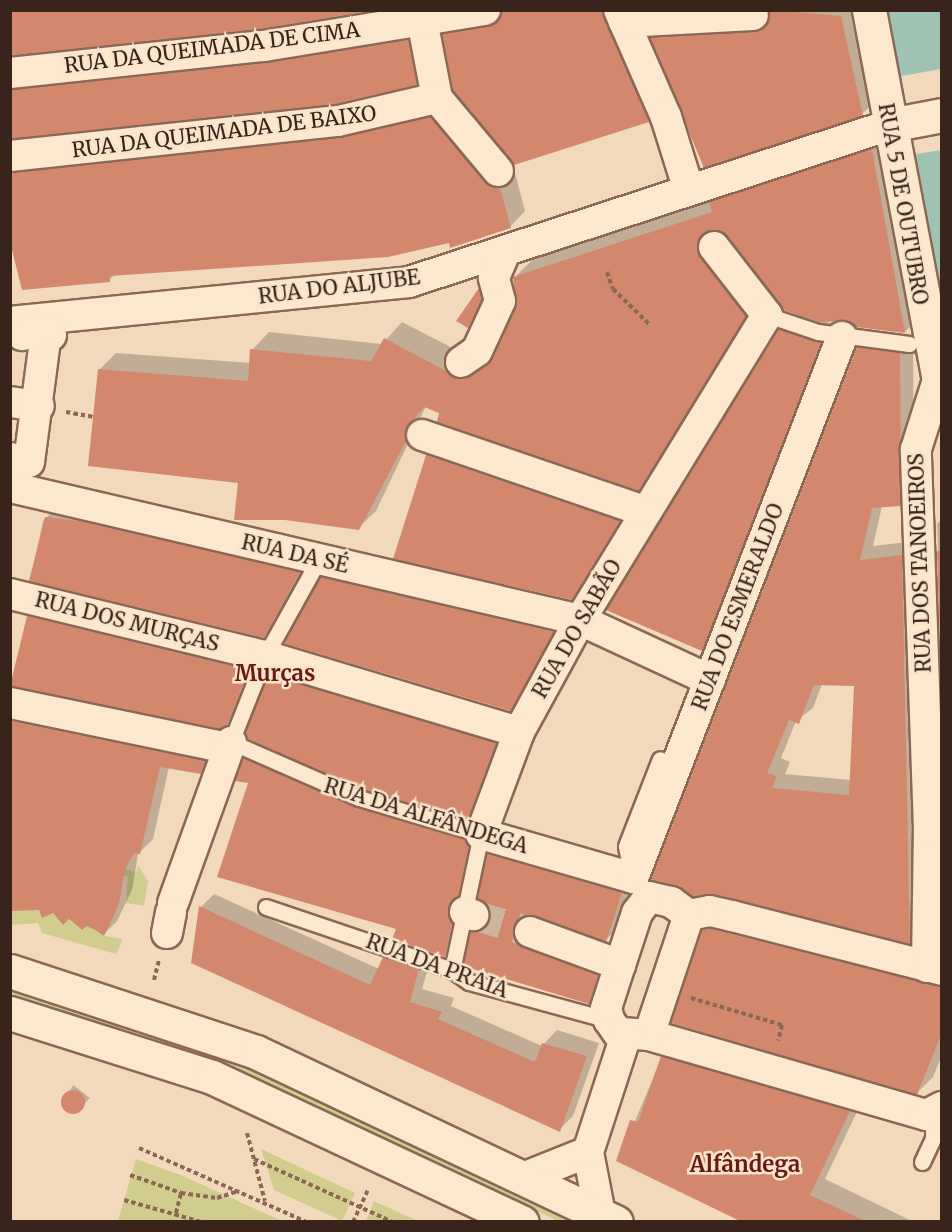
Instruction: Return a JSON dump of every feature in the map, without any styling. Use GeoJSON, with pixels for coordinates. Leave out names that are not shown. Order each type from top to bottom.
{"type":"FeatureCollection","features":[{"type":"Feature","properties":{"kind":"main road","name":"RUA 5 DE OUTUBRO"},"geometry":{"type":"LineString","coordinates":[[869,10],[897,123],[940,389]]}},
{"type":"Feature","properties":{"kind":"main road"},"geometry":{"type":"LineString","coordinates":[[897,123],[942,115]]}},
{"type":"Feature","properties":{"kind":"main road"},"geometry":{"type":"LineString","coordinates":[[10,971],[246,1048],[608,1218]]}},
{"type":"Feature","properties":{"kind":"main road"},"geometry":{"type":"LineString","coordinates":[[10,1013],[212,1077],[522,1221]]}},
{"type":"Feature","properties":{"kind":"street","name":"RUA DA QUEIMADA DE CIMA"},"geometry":{"type":"LineString","coordinates":[[10,73],[264,46],[484,10]]}},
{"type":"Feature","properties":{"kind":"street"},"geometry":{"type":"LineString","coordinates":[[686,181],[666,117],[621,16],[753,15]]}},
{"type":"Feature","properties":{"kind":"street"},"geometry":{"type":"LineString","coordinates":[[422,20],[437,98],[498,171]]}},
{"type":"Feature","properties":{"kind":"street","name":"RUA DA QUEIMADA DE BAIXO"},"geometry":{"type":"LineString","coordinates":[[10,156],[338,121],[437,98]]}},
{"type":"Feature","properties":{"kind":"street","name":"RUA DO ALJUBE"},"geometry":{"type":"LineString","coordinates":[[10,322],[409,282],[897,123]]}},
{"type":"Feature","properties":{"kind":"street"},"geometry":{"type":"LineString","coordinates":[[714,247],[767,315]]}},
{"type":"Feature","properties":{"kind":"street"},"geometry":{"type":"LineString","coordinates":[[460,362],[477,351],[500,301],[494,278],[505,252]]}},
{"type":"Feature","properties":{"kind":"street","name":"RUA DO SABÃO"},"geometry":{"type":"LineString","coordinates":[[481,834],[519,732],[580,620],[644,511],[767,315]]}},
{"type":"Feature","properties":{"kind":"street"},"geometry":{"type":"LineString","coordinates":[[10,339],[49,327],[29,405],[29,462],[10,458]]}},
{"type":"Feature","properties":{"kind":"street","name":"RUA DO ESMERALDO"},"geometry":{"type":"LineString","coordinates":[[628,1030],[606,1008],[637,913],[641,888],[710,680],[842,336]]}},
{"type":"Feature","properties":{"kind":"street","name":"RUA DOS TANOEIROS"},"geometry":{"type":"LineString","coordinates":[[934,968],[935,830],[916,449],[940,389]]}},
{"type":"Feature","properties":{"kind":"street"},"geometry":{"type":"LineString","coordinates":[[422,435],[644,511]]}},
{"type":"Feature","properties":{"kind":"street","name":"RUA DA SÉ"},"geometry":{"type":"LineString","coordinates":[[10,487],[580,620],[710,680]]}},
{"type":"Feature","properties":{"kind":"street","name":"RUA DOS MURÇAS"},"geometry":{"type":"LineString","coordinates":[[10,594],[265,656],[519,732]]}},
{"type":"Feature","properties":{"kind":"street","name":"RUA DA ALFÂNDEGA"},"geometry":{"type":"LineString","coordinates":[[10,703],[230,742]]}},
{"type":"Feature","properties":{"kind":"street"},"geometry":{"type":"LineString","coordinates":[[170,916],[230,742]]}},
{"type":"Feature","properties":{"kind":"street","name":"RUA DA ALFÂNDEGA"},"geometry":{"type":"LineString","coordinates":[[481,834],[641,888],[689,915]]}},
{"type":"Feature","properties":{"kind":"street"},"geometry":{"type":"LineString","coordinates":[[608,1218],[588,1152],[628,1030],[689,915],[721,913],[934,968]]}},
{"type":"Feature","properties":{"kind":"street"},"geometry":{"type":"LineString","coordinates":[[530,932],[620,965]]}},
{"type":"Feature","properties":{"kind":"street","name":"RUA DA PRAIA"},"geometry":{"type":"LineString","coordinates":[[628,1030],[934,1111]]}},
{"type":"Feature","properties":{"kind":"street"},"geometry":{"type":"LineString","coordinates":[[523,1178],[588,1152]]}},
{"type":"Feature","properties":{"kind":"lane"},"geometry":{"type":"LineString","coordinates":[[767,315],[842,336],[909,344]]}},
{"type":"Feature","properties":{"kind":"lane"},"geometry":{"type":"LineString","coordinates":[[230,742],[265,656],[318,559]]}},
{"type":"Feature","properties":{"kind":"lane","name":"RUA DA ALFÂNDEGA"},"geometry":{"type":"LineString","coordinates":[[230,742],[359,798],[481,834]]}},
{"type":"Feature","properties":{"kind":"lane"},"geometry":{"type":"LineString","coordinates":[[641,888],[626,846],[660,759]]}},
{"type":"Feature","properties":{"kind":"lane","name":"RUA DO SABÃO"},"geometry":{"type":"LineString","coordinates":[[452,970],[469,913],[481,834]]}},
{"type":"Feature","properties":{"kind":"lane","name":"RUA DA PRAIA"},"geometry":{"type":"LineString","coordinates":[[266,907],[452,970],[469,982],[628,1030]]}},
{"type":"Feature","properties":{"kind":"lane"},"geometry":{"type":"LineString","coordinates":[[922,1162],[933,1138],[934,1111]]}},
{"type":"Feature","properties":{"kind":"path"},"geometry":{"type":"LineString","coordinates":[[607,272],[613,289],[650,325]]}},
{"type":"Feature","properties":{"kind":"path"},"geometry":{"type":"LineString","coordinates":[[680,995],[782,1025],[775,1051]]}},
{"type":"Feature","properties":{"kind":"path"},"geometry":{"type":"LineString","coordinates":[[247,1133],[265,1201]]}},
{"type":"Feature","properties":{"kind":"path"},"geometry":{"type":"LineString","coordinates":[[139,1148],[265,1201],[296,1219],[307,1221]]}},
{"type":"Feature","properties":{"kind":"path"},"geometry":{"type":"LineString","coordinates":[[254,1159],[313,1181],[360,1207],[393,1221]]}},
{"type":"Feature","properties":{"kind":"path"},"geometry":{"type":"LineString","coordinates":[[130,1175],[181,1193],[217,1197],[241,1191]]}},
{"type":"Feature","properties":{"kind":"path"},"geometry":{"type":"LineString","coordinates":[[353,1221],[368,1190]]}},
{"type":"Feature","properties":{"kind":"path"},"geometry":{"type":"LineString","coordinates":[[176,1213],[181,1193]]}},
{"type":"Feature","properties":{"kind":"path"},"geometry":{"type":"LineString","coordinates":[[124,1200],[202,1221]]}},
{"type":"Feature","properties":{"kind":"shaded area"},"geometry":{"type":"Polygon","coordinates":[[[884,11],[940,11],[941,324],[884,11]]]}},
{"type":"Feature","properties":{"kind":"shaded area"},"geometry":{"type":"Polygon","coordinates":[[[70,854],[136,872],[138,865],[148,881],[144,906],[126,903],[128,877],[70,854]]]}},
{"type":"Feature","properties":{"kind":"shaded area"},"geometry":{"type":"Polygon","coordinates":[[[38,908],[42,918],[52,912],[63,925],[68,918],[81,930],[86,923],[105,936],[123,939],[116,954],[42,933],[38,923],[11,925],[10,910],[38,908]]]}},
{"type":"Feature","properties":{"kind":"shaded area"},"geometry":{"type":"Polygon","coordinates":[[[10,988],[124,1023],[121,1031],[10,997],[10,988]]]}},
{"type":"Feature","properties":{"kind":"shaded area"},"geometry":{"type":"Polygon","coordinates":[[[159,1032],[285,1082],[575,1219],[558,1221],[250,1077],[156,1040],[159,1032]]]}},
{"type":"Feature","properties":{"kind":"shaded area"},"geometry":{"type":"Polygon","coordinates":[[[261,1149],[355,1193],[342,1221],[274,1190],[261,1149]]]}},
{"type":"Feature","properties":{"kind":"shaded area"},"geometry":{"type":"Polygon","coordinates":[[[136,1159],[183,1176],[282,1221],[118,1221],[136,1159]]]}},
{"type":"Feature","properties":{"kind":"shaded area"},"geometry":{"type":"Polygon","coordinates":[[[374,1201],[418,1221],[366,1221],[374,1201]]]}},
{"type":"Feature","properties":{"kind":"pier"},"geometry":{"type":"Polygon","coordinates":[[[941,69],[941,150],[911,155],[896,77],[941,69]]]}},
{"type":"Feature","properties":{"kind":"building"},"geometry":{"type":"Polygon","coordinates":[[[10,10],[375,10],[262,29],[10,56],[10,10]]]}},
{"type":"Feature","properties":{"kind":"building"},"geometry":{"type":"Polygon","coordinates":[[[502,10],[602,10],[649,122],[514,165],[453,90],[442,34],[488,27],[502,10]]]}},
{"type":"Feature","properties":{"kind":"building"},"geometry":{"type":"Polygon","coordinates":[[[769,10],[841,16],[863,116],[704,168],[650,38],[755,32],[768,23],[769,10]]]}},
{"type":"Feature","properties":{"kind":"building"},"geometry":{"type":"Polygon","coordinates":[[[408,40],[417,85],[335,104],[10,139],[10,90],[266,63],[408,40]]]}},
{"type":"Feature","properties":{"kind":"building"},"geometry":{"type":"Polygon","coordinates":[[[431,117],[485,182],[500,188],[511,228],[450,248],[449,243],[388,257],[110,276],[110,282],[22,290],[10,242],[10,173],[340,138],[431,117]]]}},
{"type":"Feature","properties":{"kind":"building"},"geometry":{"type":"Polygon","coordinates":[[[872,149],[905,333],[856,327],[848,321],[820,322],[783,310],[727,236],[704,233],[698,241],[700,257],[746,316],[639,491],[437,422],[439,413],[424,407],[406,429],[406,441],[359,530],[285,520],[234,520],[238,483],[88,466],[98,369],[248,381],[250,349],[371,361],[384,338],[463,380],[493,358],[516,307],[513,277],[712,212],[709,202],[872,149]]]}},
{"type":"Feature","properties":{"kind":"building"},"geometry":{"type":"Polygon","coordinates":[[[479,288],[482,299],[468,328],[456,321],[479,288]]]}},
{"type":"Feature","properties":{"kind":"building"},"geometry":{"type":"Polygon","coordinates":[[[779,329],[821,342],[702,651],[606,610],[779,329]]]}},
{"type":"Feature","properties":{"kind":"building"},"geometry":{"type":"Polygon","coordinates":[[[857,347],[900,353],[901,506],[872,508],[860,560],[902,555],[910,944],[714,894],[693,897],[651,880],[857,347]],[[814,685],[799,724],[789,720],[767,773],[777,776],[772,788],[849,795],[854,686],[814,685]]]}},
{"type":"Feature","properties":{"kind":"building"},"geometry":{"type":"Polygon","coordinates":[[[426,455],[620,521],[572,600],[393,559],[426,455]]]}},
{"type":"Feature","properties":{"kind":"building"},"geometry":{"type":"Polygon","coordinates":[[[45,517],[79,521],[300,572],[264,638],[29,581],[45,517]]]}},
{"type":"Feature","properties":{"kind":"building"},"geometry":{"type":"Polygon","coordinates":[[[942,550],[942,682],[941,682],[937,551],[942,550]]]}},
{"type":"Feature","properties":{"kind":"building"},"geometry":{"type":"Polygon","coordinates":[[[320,577],[554,632],[511,711],[283,643],[320,577]]]}},
{"type":"Feature","properties":{"kind":"building"},"geometry":{"type":"Polygon","coordinates":[[[27,616],[249,670],[227,725],[220,729],[10,686],[27,616]]]}},
{"type":"Feature","properties":{"kind":"building"},"geometry":{"type":"Polygon","coordinates":[[[268,675],[496,743],[468,820],[362,789],[248,739],[245,733],[268,675]]]}},
{"type":"Feature","properties":{"kind":"building"},"geometry":{"type":"Polygon","coordinates":[[[10,721],[206,761],[201,774],[160,767],[140,854],[134,853],[125,869],[119,904],[104,936],[88,925],[82,930],[69,919],[63,925],[53,913],[42,918],[39,910],[10,911],[10,721]]]}},
{"type":"Feature","properties":{"kind":"building"},"geometry":{"type":"Polygon","coordinates":[[[244,758],[355,807],[465,839],[469,846],[458,897],[449,907],[452,923],[445,957],[392,939],[396,929],[217,877],[248,783],[235,781],[244,758]]]}},
{"type":"Feature","properties":{"kind":"building"},"geometry":{"type":"Polygon","coordinates":[[[487,854],[622,893],[606,942],[535,916],[519,918],[514,927],[524,948],[598,975],[589,1004],[463,966],[470,932],[489,920],[487,905],[477,898],[487,854]]]}},
{"type":"Feature","properties":{"kind":"building"},"geometry":{"type":"Polygon","coordinates":[[[199,906],[370,985],[383,957],[419,969],[410,1002],[442,1012],[438,1019],[535,1062],[542,1043],[587,1056],[560,1132],[191,963],[199,906]]]}},
{"type":"Feature","properties":{"kind":"building"},"geometry":{"type":"Polygon","coordinates":[[[710,929],[942,987],[942,1032],[917,1095],[671,1023],[702,930],[710,929]]]}},
{"type":"Feature","properties":{"kind":"building"},"geometry":{"type":"Polygon","coordinates":[[[661,1056],[850,1111],[810,1195],[865,1221],[740,1221],[616,1161],[630,1120],[638,1122],[661,1056]]]}},
{"type":"Feature","properties":{"kind":"building"},"geometry":{"type":"Polygon","coordinates":[[[73,1090],[82,1093],[85,1102],[82,1111],[73,1114],[64,1111],[61,1102],[64,1093],[73,1090]]]}},
{"type":"Feature","properties":{"kind":"tunnel"},"geometry":{"type":"LineString","coordinates":[[473,915],[530,932]]}},
{"type":"Feature","properties":{"kind":"district","name":"Murças"},"geometry":{"type":"Point","coordinates":[275,674]}},
{"type":"Feature","properties":{"kind":"district","name":"Alfândega"},"geometry":{"type":"Point","coordinates":[745,1165]}}]}
